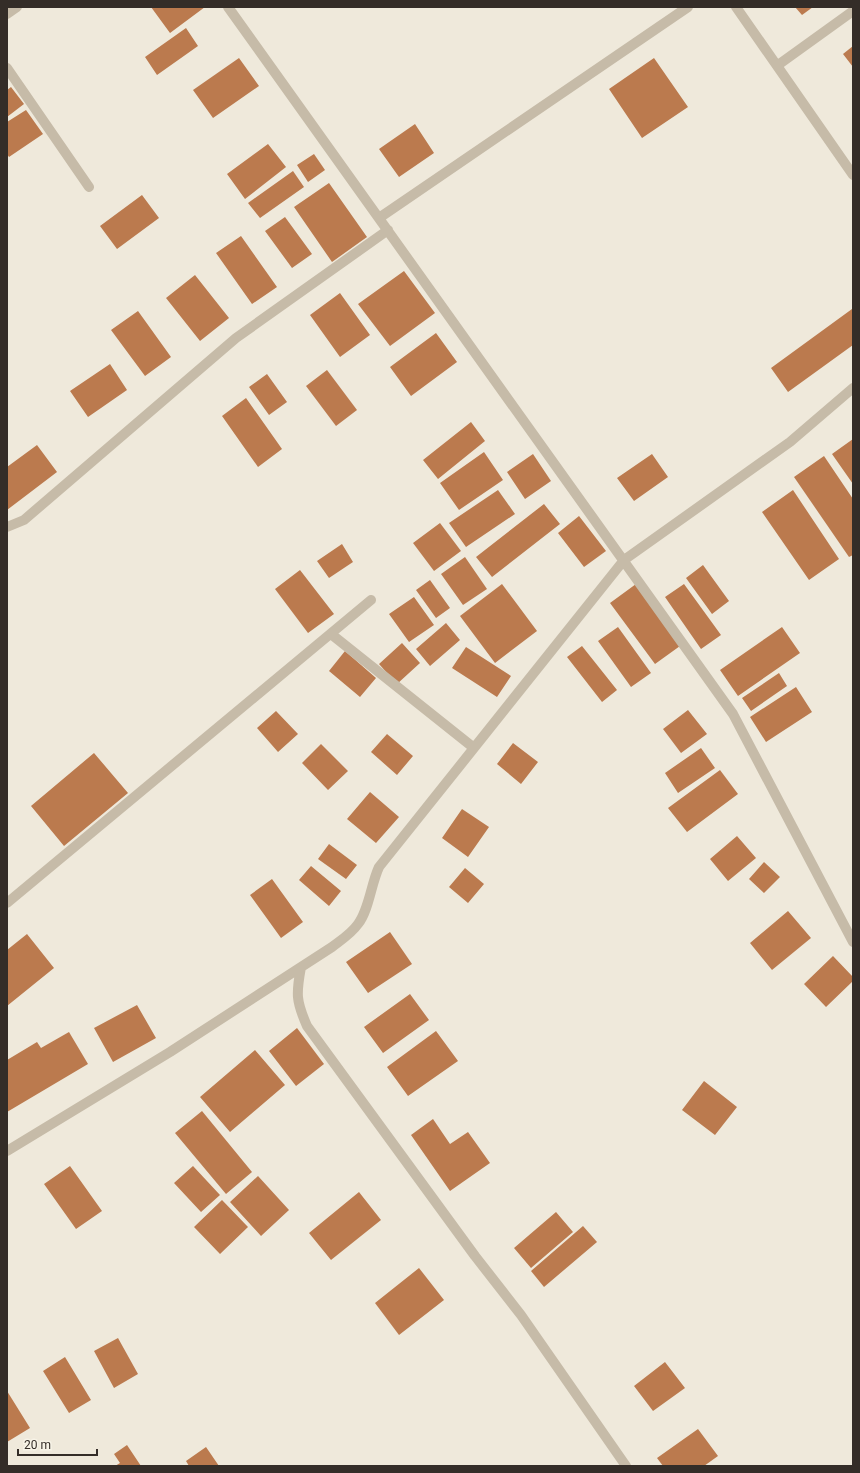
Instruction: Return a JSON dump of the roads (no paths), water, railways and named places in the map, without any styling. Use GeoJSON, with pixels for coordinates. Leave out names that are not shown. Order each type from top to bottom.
{"type":"FeatureCollection","features":[{"type":"Feature","properties":{"kind":"street"},"geometry":{"type":"LineString","coordinates":[[7,14],[17,7]]}},
{"type":"Feature","properties":{"kind":"street"},"geometry":{"type":"LineString","coordinates":[[228,7],[733,714],[853,942]]}},
{"type":"Feature","properties":{"kind":"street"},"geometry":{"type":"LineString","coordinates":[[379,218],[688,7]]}},
{"type":"Feature","properties":{"kind":"street"},"geometry":{"type":"LineString","coordinates":[[736,7],[778,65],[853,175]]}},
{"type":"Feature","properties":{"kind":"street"},"geometry":{"type":"LineString","coordinates":[[778,65],[853,11]]}},
{"type":"Feature","properties":{"kind":"street"},"geometry":{"type":"LineString","coordinates":[[7,68],[89,187]]}},
{"type":"Feature","properties":{"kind":"street"},"geometry":{"type":"LineString","coordinates":[[7,527],[24,520],[236,338],[388,230]]}},
{"type":"Feature","properties":{"kind":"street"},"geometry":{"type":"LineString","coordinates":[[8,1149],[170,1052],[352,932],[359,923],[365,911],[373,880],[380,866],[624,560],[790,442],[853,388]]}},
{"type":"Feature","properties":{"kind":"street"},"geometry":{"type":"LineString","coordinates":[[7,903],[371,600]]}},
{"type":"Feature","properties":{"kind":"street"},"geometry":{"type":"LineString","coordinates":[[331,634],[474,748]]}},
{"type":"Feature","properties":{"kind":"street"},"geometry":{"type":"LineString","coordinates":[[300,967],[297,998],[306,1026],[475,1256],[521,1315],[626,1466]]}}]}
